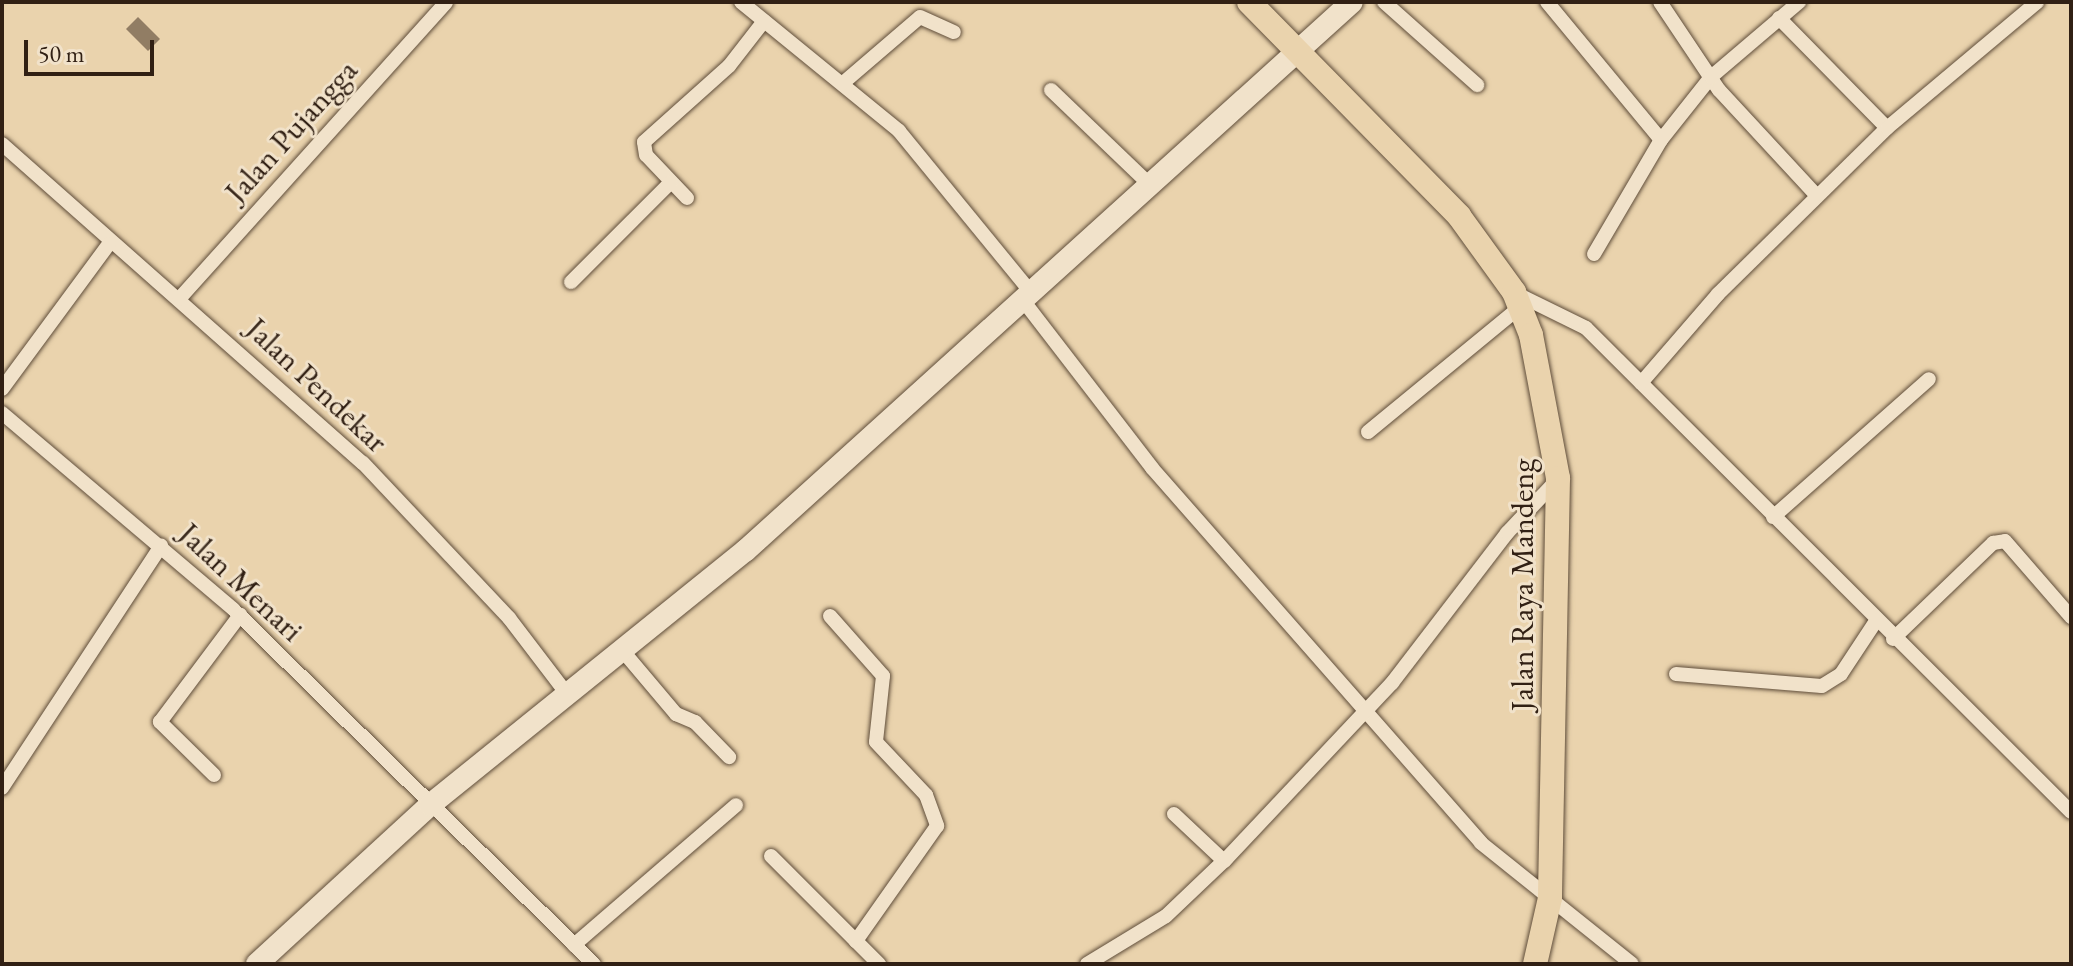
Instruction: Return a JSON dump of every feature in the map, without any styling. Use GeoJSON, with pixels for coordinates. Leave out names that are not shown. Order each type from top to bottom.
{"type":"FeatureCollection","features":[{"type":"Feature","properties":{"kind":"highway","name":"Jalan Raya Mandeng"},"geometry":{"type":"LineString","coordinates":[[1249,2],[1459,216],[1517,300],[1545,391],[1558,478],[1550,898],[1535,964]]}},
{"type":"Feature","properties":{"kind":"main road"},"geometry":{"type":"LineString","coordinates":[[257,964],[430,805],[745,551],[1299,54],[1352,2]]}},
{"type":"Feature","properties":{"kind":"street","name":"Jalan Pujangga"},"geometry":{"type":"LineString","coordinates":[[179,299],[446,2]]}},
{"type":"Feature","properties":{"kind":"street"},"geometry":{"type":"LineString","coordinates":[[741,2],[899,131],[1026,296],[1152,468],[1481,843],[1632,964]]}},
{"type":"Feature","properties":{"kind":"street"},"geometry":{"type":"LineString","coordinates":[[1384,2],[1477,85]]}},
{"type":"Feature","properties":{"kind":"street"},"geometry":{"type":"LineString","coordinates":[[1547,2],[1661,140]]}},
{"type":"Feature","properties":{"kind":"street"},"geometry":{"type":"LineString","coordinates":[[1660,2],[1711,77],[1817,196]]}},
{"type":"Feature","properties":{"kind":"street"},"geometry":{"type":"LineString","coordinates":[[1594,254],[1661,140],[1711,77],[1799,2]]}},
{"type":"Feature","properties":{"kind":"street"},"geometry":{"type":"LineString","coordinates":[[1641,383],[1718,294],[1887,128],[2037,2]]}},
{"type":"Feature","properties":{"kind":"street"},"geometry":{"type":"LineString","coordinates":[[1779,18],[1887,128]]}},
{"type":"Feature","properties":{"kind":"street"},"geometry":{"type":"LineString","coordinates":[[843,83],[916,19],[954,32]]}},
{"type":"Feature","properties":{"kind":"street"},"geometry":{"type":"LineString","coordinates":[[687,198],[646,155],[644,142],[729,66],[764,21]]}},
{"type":"Feature","properties":{"kind":"street"},"geometry":{"type":"LineString","coordinates":[[1051,90],[1150,185]]}},
{"type":"Feature","properties":{"kind":"street","name":"Jalan Pendekar"},"geometry":{"type":"LineString","coordinates":[[2,144],[109,244],[179,299],[363,463],[509,618],[567,694]]}},
{"type":"Feature","properties":{"kind":"street"},"geometry":{"type":"LineString","coordinates":[[571,282],[671,182]]}},
{"type":"Feature","properties":{"kind":"street"},"geometry":{"type":"LineString","coordinates":[[2,389],[109,244]]}},
{"type":"Feature","properties":{"kind":"street"},"geometry":{"type":"LineString","coordinates":[[1368,432],[1517,300],[1586,328],[1893,639],[2071,812]]}},
{"type":"Feature","properties":{"kind":"street"},"geometry":{"type":"LineString","coordinates":[[1773,517],[1929,379]]}},
{"type":"Feature","properties":{"kind":"street","name":"Jalan Menari"},"geometry":{"type":"LineString","coordinates":[[2,413],[240,615],[594,964]]}},
{"type":"Feature","properties":{"kind":"street"},"geometry":{"type":"LineString","coordinates":[[1087,964],[1166,916],[1224,861],[1363,712],[1558,478]]}},
{"type":"Feature","properties":{"kind":"street"},"geometry":{"type":"LineString","coordinates":[[1893,639],[1993,543],[2005,541],[2071,617]]}},
{"type":"Feature","properties":{"kind":"street"},"geometry":{"type":"LineString","coordinates":[[2,788],[161,546]]}},
{"type":"Feature","properties":{"kind":"street"},"geometry":{"type":"LineString","coordinates":[[214,775],[160,722],[240,615]]}},
{"type":"Feature","properties":{"kind":"street"},"geometry":{"type":"LineString","coordinates":[[830,616],[883,676],[876,742],[926,795],[937,826],[856,941]]}},
{"type":"Feature","properties":{"kind":"street"},"geometry":{"type":"LineString","coordinates":[[1676,674],[1822,686],[1841,674],[1876,621]]}},
{"type":"Feature","properties":{"kind":"street"},"geometry":{"type":"LineString","coordinates":[[622,650],[676,714],[695,722],[729,757]]}},
{"type":"Feature","properties":{"kind":"street"},"geometry":{"type":"LineString","coordinates":[[574,945],[736,805]]}},
{"type":"Feature","properties":{"kind":"street"},"geometry":{"type":"LineString","coordinates":[[1174,814],[1224,861]]}},
{"type":"Feature","properties":{"kind":"street"},"geometry":{"type":"LineString","coordinates":[[771,856],[879,964]]}},
{"type":"Feature","properties":{"kind":"building"},"geometry":{"type":"Polygon","coordinates":[[[138,17],[160,39],[148,51],[126,29],[138,17]]]}}]}
